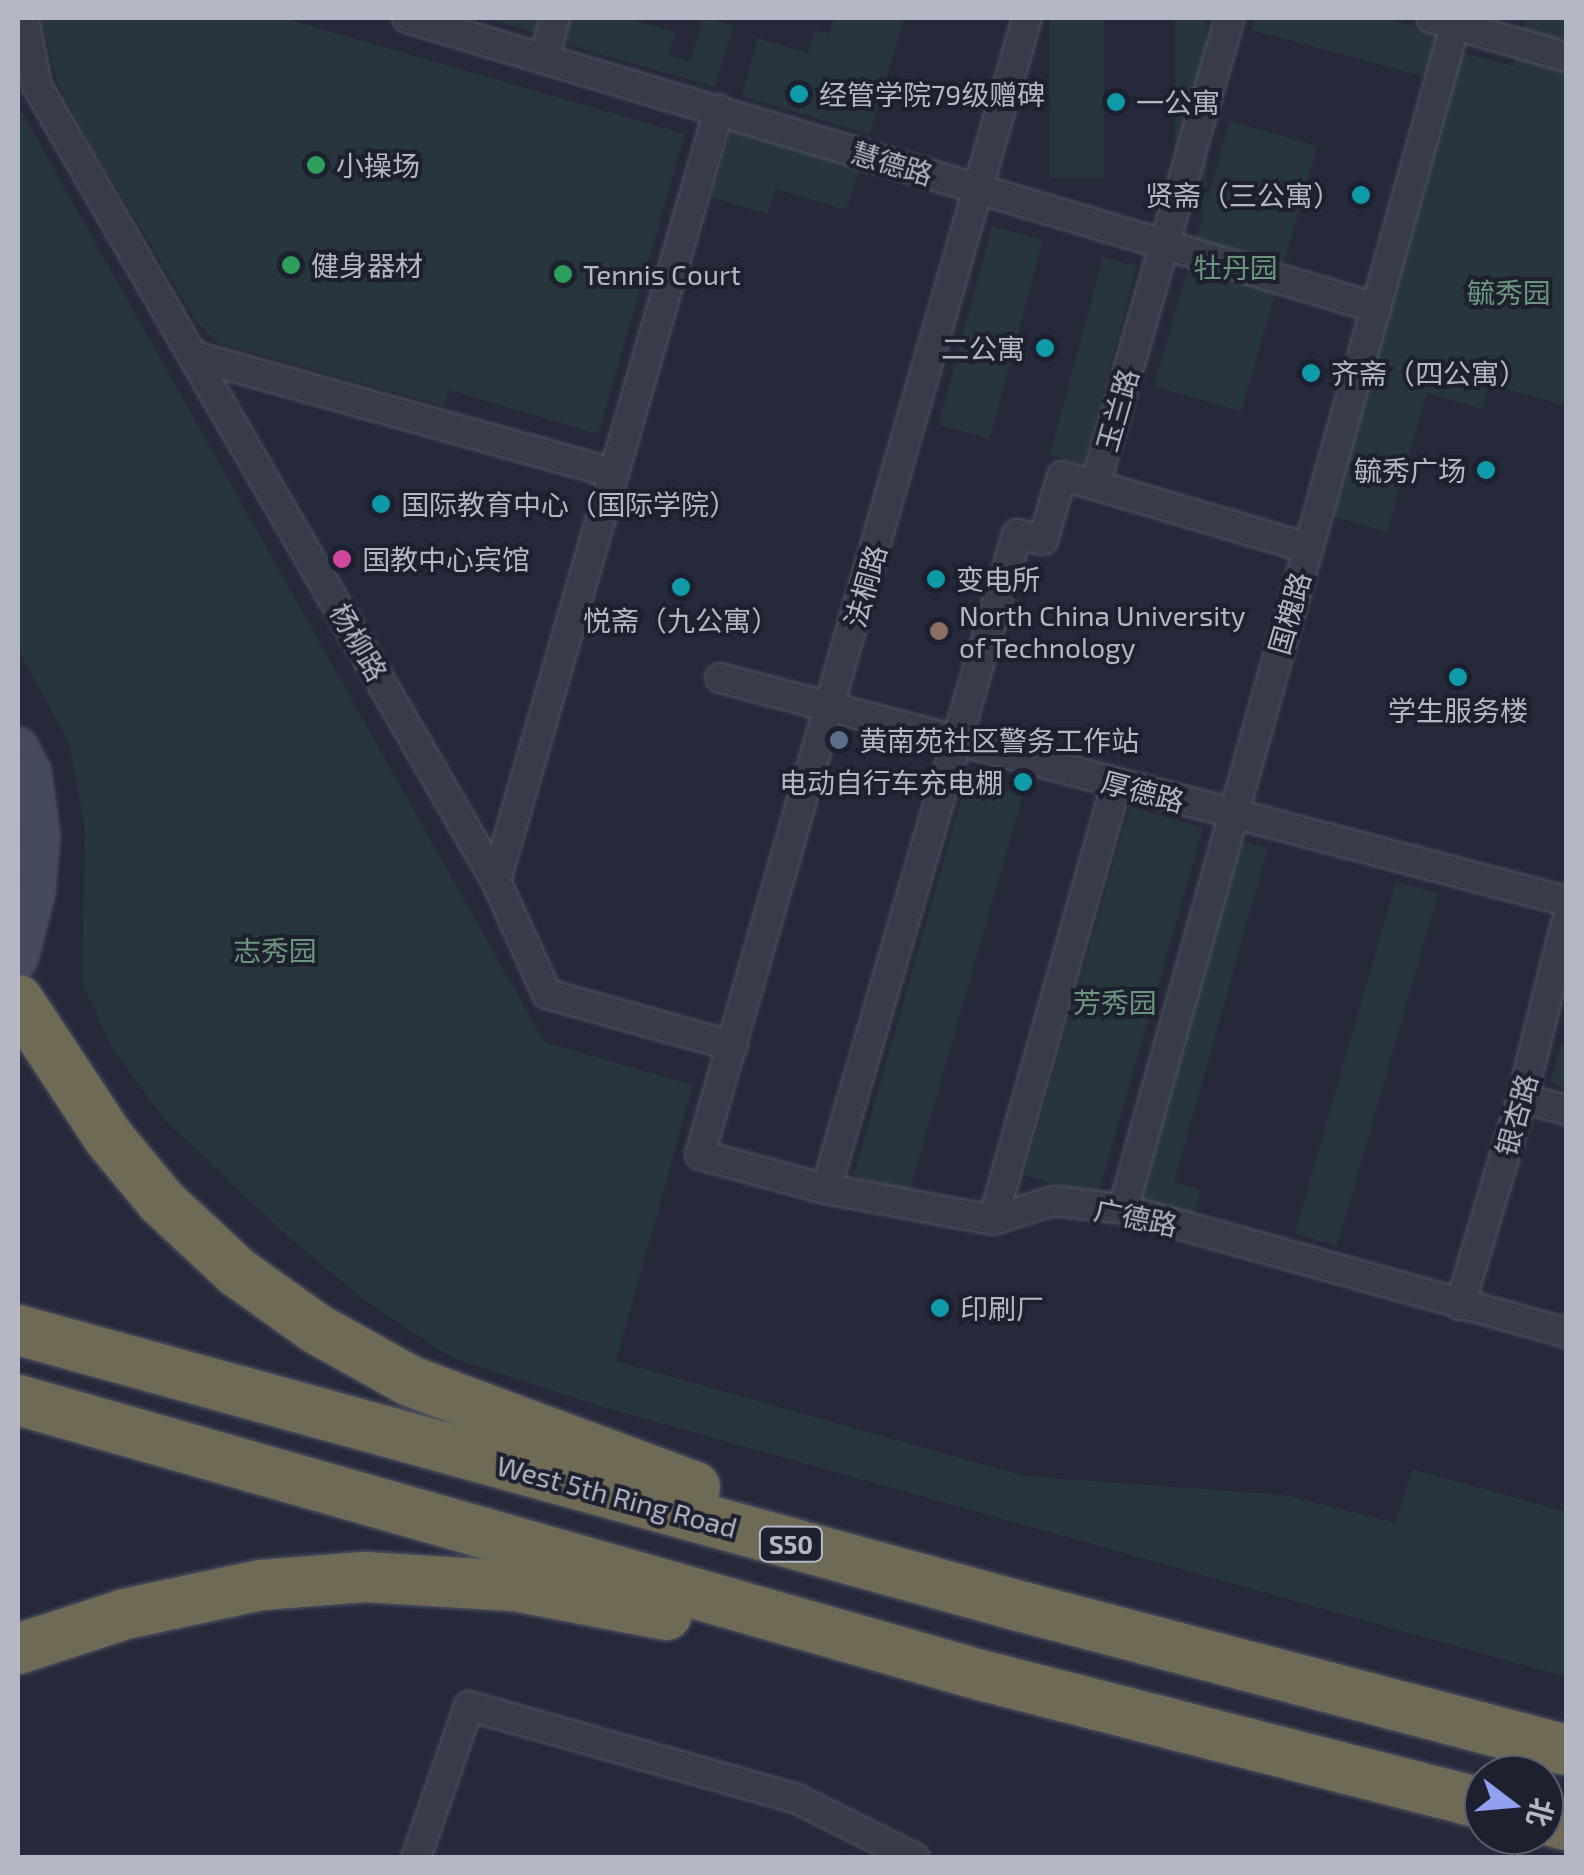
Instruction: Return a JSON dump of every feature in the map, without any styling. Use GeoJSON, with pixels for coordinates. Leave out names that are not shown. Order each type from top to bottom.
{"type":"FeatureCollection","features":[{"type":"Feature","properties":{"kind":"highway"},"geometry":{"type":"LineString","coordinates":[[18,1000],[109,1138],[162,1202],[237,1272],[317,1328],[410,1381],[1004,1602]]}},
{"type":"Feature","properties":{"kind":"highway","name":"West 5th Ring Road"},"geometry":{"type":"LineString","coordinates":[[18,1330],[1004,1602],[1566,1750]]}},
{"type":"Feature","properties":{"kind":"highway"},"geometry":{"type":"LineString","coordinates":[[18,1400],[984,1676],[1464,1799]]}},
{"type":"Feature","properties":{"kind":"highway"},"geometry":{"type":"LineString","coordinates":[[18,1649],[125,1614],[261,1584],[365,1577],[514,1586],[984,1676]]}},
{"type":"Feature","properties":{"kind":"main road"},"geometry":{"type":"LineString","coordinates":[[18,747],[30,772],[40,836],[34,892],[18,958]]}},
{"type":"Feature","properties":{"kind":"street","name":"杨柳路"},"geometry":{"type":"LineString","coordinates":[[24,18],[38,86],[496,881],[547,994],[732,1046]]}},
{"type":"Feature","properties":{"kind":"street","name":"慧德路"},"geometry":{"type":"LineString","coordinates":[[407,18],[1377,308]]}},
{"type":"Feature","properties":{"kind":"street"},"geometry":{"type":"LineString","coordinates":[[544,58],[555,18]]}},
{"type":"Feature","properties":{"kind":"street","name":"法桐路"},"geometry":{"type":"LineString","coordinates":[[700,1155],[1027,18]]}},
{"type":"Feature","properties":{"kind":"street","name":"玉兰路"},"geometry":{"type":"LineString","coordinates":[[826,1189],[1017,534],[1043,540],[1062,476],[1095,485],[1230,18]]}},
{"type":"Feature","properties":{"kind":"street"},"geometry":{"type":"LineString","coordinates":[[1448,20],[1566,57]]}},
{"type":"Feature","properties":{"kind":"street","name":"国槐路"},"geometry":{"type":"LineString","coordinates":[[1123,1210],[1377,308],[1448,20]]}},
{"type":"Feature","properties":{"kind":"street"},"geometry":{"type":"LineString","coordinates":[[496,881],[720,110]]}},
{"type":"Feature","properties":{"kind":"street"},"geometry":{"type":"LineString","coordinates":[[194,356],[614,473]]}},
{"type":"Feature","properties":{"kind":"street"},"geometry":{"type":"LineString","coordinates":[[1095,485],[1308,548]]}},
{"type":"Feature","properties":{"kind":"street","name":"厚德路"},"geometry":{"type":"LineString","coordinates":[[720,678],[1566,901]]}},
{"type":"Feature","properties":{"kind":"street"},"geometry":{"type":"LineString","coordinates":[[993,1220],[1116,784]]}},
{"type":"Feature","properties":{"kind":"street","name":"银杏路"},"geometry":{"type":"LineString","coordinates":[[1460,1306],[1522,1098],[1566,923]]}},
{"type":"Feature","properties":{"kind":"street"},"geometry":{"type":"LineString","coordinates":[[1522,1098],[1566,1110]]}},
{"type":"Feature","properties":{"kind":"street","name":"广德路"},"geometry":{"type":"LineString","coordinates":[[700,1155],[826,1189],[993,1220],[1053,1202],[1123,1210],[1566,1334]]}},
{"type":"Feature","properties":{"kind":"street"},"geometry":{"type":"LineString","coordinates":[[416,1858],[469,1706],[794,1798],[914,1858]]}},
{"type":"Feature","properties":{"kind":"green space"},"geometry":{"type":"Polygon","coordinates":[[[41,18],[283,18],[685,134],[598,434],[449,390],[444,406],[218,343],[198,324],[83,131],[57,81],[41,18]]]}},
{"type":"Feature","properties":{"kind":"green space"},"geometry":{"type":"Polygon","coordinates":[[[545,18],[540,35],[495,21],[545,18]]]}},
{"type":"Feature","properties":{"kind":"green space"},"geometry":{"type":"Polygon","coordinates":[[[565,18],[624,18],[675,32],[668,55],[690,62],[703,18],[733,25],[715,87],[558,42],[565,18]]]}},
{"type":"Feature","properties":{"kind":"green space"},"geometry":{"type":"Polygon","coordinates":[[[834,18],[904,18],[870,134],[742,96],[758,38],[808,53],[815,30],[829,33],[834,18]]]}},
{"type":"Feature","properties":{"kind":"green space"},"geometry":{"type":"Polygon","coordinates":[[[1050,18],[1104,18],[1104,178],[1050,178],[1050,18]]]}},
{"type":"Feature","properties":{"kind":"green space"},"geometry":{"type":"Polygon","coordinates":[[[1175,18],[1207,18],[1207,211],[1175,211],[1175,18]]]}},
{"type":"Feature","properties":{"kind":"green space"},"geometry":{"type":"Polygon","coordinates":[[[1255,18],[1382,18],[1441,33],[1429,78],[1252,30],[1255,18]]]}},
{"type":"Feature","properties":{"kind":"green space","name":"毓秀园"},"geometry":{"type":"Polygon","coordinates":[[[1511,18],[1566,18],[1566,406],[1490,384],[1482,409],[1427,393],[1387,532],[1332,516],[1461,52],[1513,66],[1526,22],[1511,18]]]}},
{"type":"Feature","properties":{"kind":"green space","name":"志秀园"},"geometry":{"type":"Polygon","coordinates":[[[18,105],[544,1042],[693,1085],[616,1361],[1024,1476],[1284,1495],[1396,1523],[1412,1469],[1566,1512],[1566,1677],[603,1407],[452,1358],[367,1302],[286,1235],[164,1119],[111,1046],[82,983],[85,829],[69,743],[18,649],[18,105]]]}},
{"type":"Feature","properties":{"kind":"green space","name":"牡丹园"},"geometry":{"type":"Polygon","coordinates":[[[1230,121],[1317,146],[1241,411],[1154,386],[1230,121]]]}},
{"type":"Feature","properties":{"kind":"green space"},"geometry":{"type":"Polygon","coordinates":[[[732,128],[860,167],[846,210],[776,189],[767,214],[711,197],[732,128]]]}},
{"type":"Feature","properties":{"kind":"green space"},"geometry":{"type":"Polygon","coordinates":[[[992,226],[1043,240],[990,439],[939,425],[992,226]]]}},
{"type":"Feature","properties":{"kind":"green space"},"geometry":{"type":"Polygon","coordinates":[[[1103,257],[1137,266],[1084,464],[1050,455],[1103,257]]]}},
{"type":"Feature","properties":{"kind":"green space"},"geometry":{"type":"Polygon","coordinates":[[[967,780],[1023,796],[909,1192],[853,1176],[967,780]]]}},
{"type":"Feature","properties":{"kind":"green space","name":"芳秀园"},"geometry":{"type":"Polygon","coordinates":[[[1130,807],[1203,828],[1097,1196],[1024,1175],[1130,807]]]}},
{"type":"Feature","properties":{"kind":"green space"},"geometry":{"type":"Polygon","coordinates":[[[1241,840],[1268,848],[1174,1182],[1201,1190],[1193,1217],[1139,1202],[1241,840]]]}},
{"type":"Feature","properties":{"kind":"green space"},"geometry":{"type":"Polygon","coordinates":[[[1396,881],[1438,893],[1337,1246],[1295,1234],[1396,881]]]}},
{"type":"Feature","properties":{"kind":"green space"},"geometry":{"type":"Polygon","coordinates":[[[1561,1044],[1566,1045],[1566,1088],[1550,1083],[1561,1044]]]}},
{"type":"Feature","properties":{"kind":"place","name":"经管学院79级赠碑"},"geometry":{"type":"Point","coordinates":[799,94]}},
{"type":"Feature","properties":{"kind":"place","name":"一公寓"},"geometry":{"type":"Point","coordinates":[1116,102]}},
{"type":"Feature","properties":{"kind":"place","name":"小操场"},"geometry":{"type":"Point","coordinates":[316,165]}},
{"type":"Feature","properties":{"kind":"place","name":"贤斋（三公寓）"},"geometry":{"type":"Point","coordinates":[1361,195]}},
{"type":"Feature","properties":{"kind":"place","name":"健身器材"},"geometry":{"type":"Point","coordinates":[291,265]}},
{"type":"Feature","properties":{"kind":"place","name":"Tennis Court"},"geometry":{"type":"Point","coordinates":[563,274]}},
{"type":"Feature","properties":{"kind":"place","name":"二公寓"},"geometry":{"type":"Point","coordinates":[1045,348]}},
{"type":"Feature","properties":{"kind":"place","name":"齐斋（四公寓）"},"geometry":{"type":"Point","coordinates":[1311,373]}},
{"type":"Feature","properties":{"kind":"place","name":"毓秀广场"},"geometry":{"type":"Point","coordinates":[1486,470]}},
{"type":"Feature","properties":{"kind":"place","name":"国际教育中心（国际学院）"},"geometry":{"type":"Point","coordinates":[381,504]}},
{"type":"Feature","properties":{"kind":"place","name":"国教中心宾馆"},"geometry":{"type":"Point","coordinates":[342,559]}},
{"type":"Feature","properties":{"kind":"place","name":"变电所"},"geometry":{"type":"Point","coordinates":[936,579]}},
{"type":"Feature","properties":{"kind":"place","name":"悦斋（九公寓）"},"geometry":{"type":"Point","coordinates":[681,587]}},
{"type":"Feature","properties":{"kind":"place","name":"North China University of Technology"},"geometry":{"type":"Point","coordinates":[939,631]}},
{"type":"Feature","properties":{"kind":"place","name":"学生服务楼"},"geometry":{"type":"Point","coordinates":[1458,677]}},
{"type":"Feature","properties":{"kind":"place","name":"黄南苑社区警务工作站"},"geometry":{"type":"Point","coordinates":[839,740]}},
{"type":"Feature","properties":{"kind":"place","name":"电动自行车充电棚"},"geometry":{"type":"Point","coordinates":[1023,782]}},
{"type":"Feature","properties":{"kind":"place","name":"印刷厂"},"geometry":{"type":"Point","coordinates":[940,1308]}}]}
